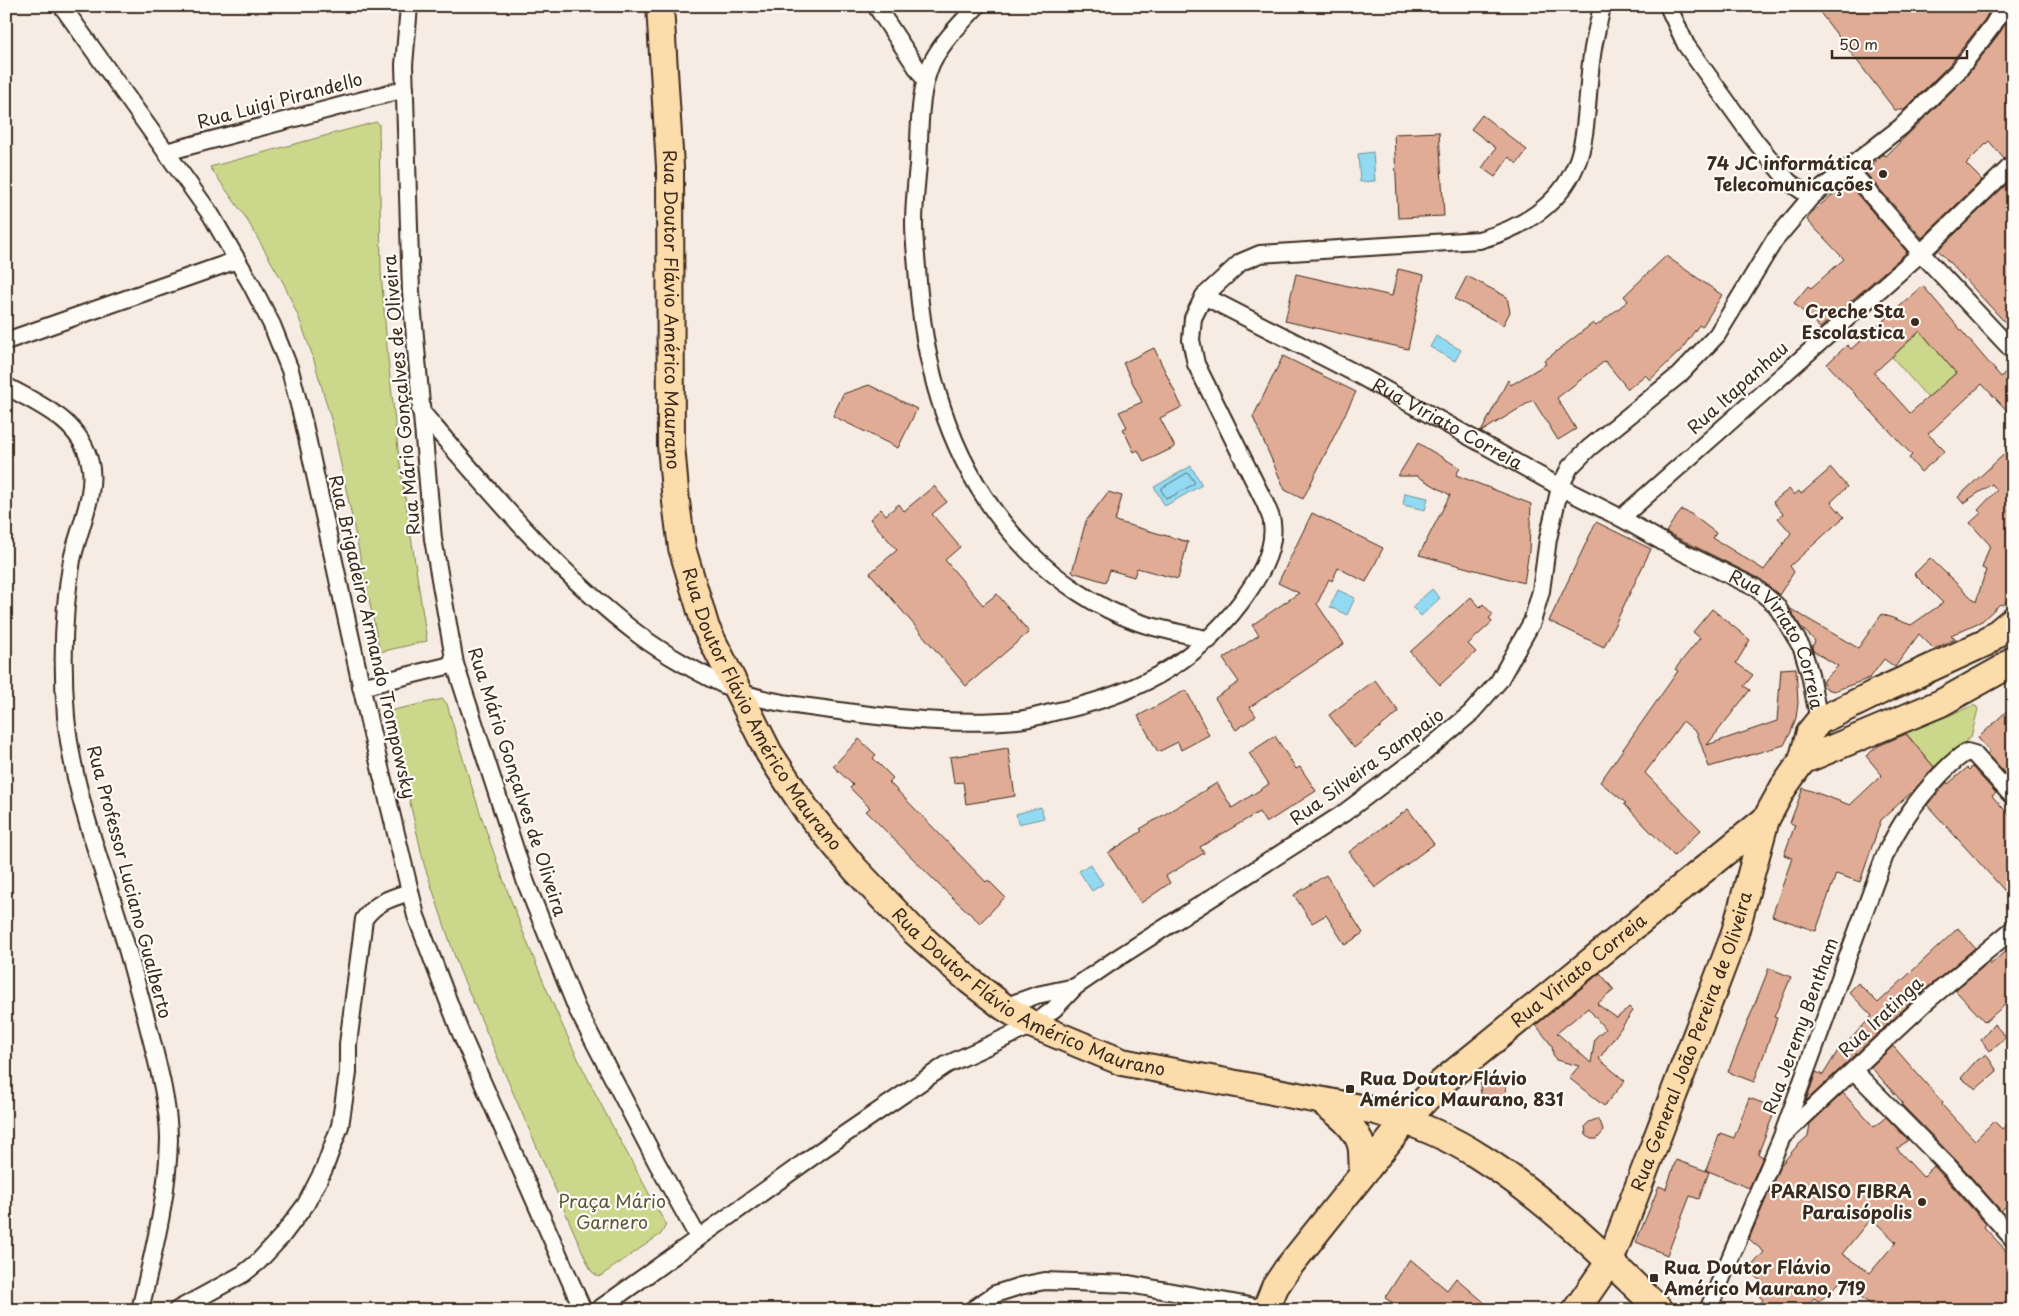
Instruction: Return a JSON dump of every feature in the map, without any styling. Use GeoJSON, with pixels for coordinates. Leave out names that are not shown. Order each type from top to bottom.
{"type":"FeatureCollection","features":[{"type":"Feature","properties":{"kind":"main road","name":"Rua Doutor Flávio Américo Maurano"},"geometry":{"type":"LineString","coordinates":[[660,6],[670,167],[671,445],[682,548],[706,628],[768,753],[807,810],[854,869],[914,930],[970,981],[1004,1007],[1032,1025],[1122,1062],[1376,1111],[1406,1120],[1479,1156],[1521,1185],[1610,1261],[1660,1310]]}},
{"type":"Feature","properties":{"kind":"main road"},"geometry":{"type":"LineString","coordinates":[[1819,721],[1880,690],[1985,643],[2013,620]]}},
{"type":"Feature","properties":{"kind":"main road"},"geometry":{"type":"LineString","coordinates":[[1802,761],[1941,703],[2002,669],[2013,660]]}},
{"type":"Feature","properties":{"kind":"main road","name":"Rua Viriato Correia"},"geometry":{"type":"LineString","coordinates":[[1271,1302],[1287,1269],[1406,1120],[1441,1083],[1766,819],[1783,788],[1802,761],[1810,732],[1819,721]]}},
{"type":"Feature","properties":{"kind":"main road","name":"Rua General João Pereira de Oliveira"},"geometry":{"type":"LineString","coordinates":[[1576,1310],[1610,1261],[1734,936],[1766,819]]}},
{"type":"Feature","properties":{"kind":"main road","name":"Rua Doutor Flávio Américo Maurano"},"geometry":{"type":"LineString","coordinates":[[1320,1101],[1339,1115],[1356,1134],[1361,1145],[1363,1173]]}},
{"type":"Feature","properties":{"kind":"street","name":"Rua Brigadeiro Armando Trompowsky"},"geometry":{"type":"LineString","coordinates":[[62,6],[211,215],[272,325],[290,370],[304,424],[361,687],[416,916],[458,1029],[583,1310]]}},
{"type":"Feature","properties":{"kind":"street","name":"Rua Mário Gonçalves de Oliveira"},"geometry":{"type":"LineString","coordinates":[[409,6],[404,65],[410,292],[433,538],[454,664],[526,883],[577,1009],[657,1163],[698,1237]]}},
{"type":"Feature","properties":{"kind":"street"},"geometry":{"type":"LineString","coordinates":[[876,6],[926,80]]}},
{"type":"Feature","properties":{"kind":"street"},"geometry":{"type":"LineString","coordinates":[[977,6],[955,30],[933,61],[926,80],[921,115],[914,226],[918,291],[925,344],[932,376],[957,449],[981,490],[1010,532],[1052,573],[1080,594],[1135,621],[1209,640]]}},
{"type":"Feature","properties":{"kind":"street"},"geometry":{"type":"LineString","coordinates":[[420,410],[478,478],[591,595],[641,636],[702,674],[736,690],[780,702],[870,716],[966,721],[1019,720],[1081,707],[1128,690],[1166,672],[1209,640],[1243,599],[1265,564],[1271,543],[1272,523],[1265,503],[1196,364],[1191,340],[1193,318],[1204,296],[1241,262],[1260,254],[1479,240],[1523,224],[1548,205],[1563,187],[1576,166],[1582,146],[1592,53],[1602,6]]}},
{"type":"Feature","properties":{"kind":"street"},"geometry":{"type":"LineString","coordinates":[[1668,6],[1686,45],[1756,142],[1789,182],[1811,197]]}},
{"type":"Feature","properties":{"kind":"street","name":"Rua Silveira Sampaio"},"geometry":{"type":"LineString","coordinates":[[598,1310],[823,1148],[946,1065],[1032,1025],[1054,1009],[1075,987],[1116,959],[1344,813],[1420,756],[1470,714],[1499,681],[1532,622],[1541,591],[1548,540],[1560,488],[1570,467],[1589,448],[1679,375],[1717,335],[1774,241],[1811,197],[1901,127],[1958,71],[1993,25],[2004,6]]}},
{"type":"Feature","properties":{"kind":"street","name":"Rua Luigi Pirandello"},"geometry":{"type":"LineString","coordinates":[[166,152],[405,88]]}},
{"type":"Feature","properties":{"kind":"street","name":"Rua Itapanhau"},"geometry":{"type":"LineString","coordinates":[[1621,518],[1921,253],[2013,164]]}},
{"type":"Feature","properties":{"kind":"street"},"geometry":{"type":"LineString","coordinates":[[1849,168],[1921,253],[2013,351]]}},
{"type":"Feature","properties":{"kind":"street"},"geometry":{"type":"LineString","coordinates":[[6,341],[237,260]]}},
{"type":"Feature","properties":{"kind":"street","name":"Rua Viriato Correia"},"geometry":{"type":"LineString","coordinates":[[1204,296],[1355,373],[1560,488],[1621,518],[1670,546],[1756,588],[1776,605],[1802,648],[1810,674],[1819,721]]}},
{"type":"Feature","properties":{"kind":"street","name":"Rua Professor Luciano Gualberto"},"geometry":{"type":"LineString","coordinates":[[6,386],[52,411],[75,430],[85,446],[91,465],[91,481],[72,558],[67,596],[65,646],[66,716],[72,764],[98,860],[122,932],[153,1046],[164,1098],[169,1138],[164,1200],[140,1310]]}},
{"type":"Feature","properties":{"kind":"street"},"geometry":{"type":"LineString","coordinates":[[361,687],[454,664]]}},
{"type":"Feature","properties":{"kind":"street","name":"Rua Jeremy Bentham"},"geometry":{"type":"LineString","coordinates":[[1708,1310],[1781,1139],[1884,855],[1898,827],[1917,800],[1948,767],[1965,753],[1972,752],[2013,797]]}},
{"type":"Feature","properties":{"kind":"street"},"geometry":{"type":"LineString","coordinates":[[177,1310],[243,1274],[258,1262],[282,1236],[306,1204],[324,1169],[340,1126],[348,1073],[348,1044],[364,920],[370,910],[382,901],[410,892]]}},
{"type":"Feature","properties":{"kind":"street","name":"Rua Iratinga"},"geometry":{"type":"LineString","coordinates":[[1781,1139],[1927,1001],[2013,929]]}},
{"type":"Feature","properties":{"kind":"street","name":"Rua Silveira Sampaio"},"geometry":{"type":"LineString","coordinates":[[1004,1007],[1037,995],[1075,987]]}},
{"type":"Feature","properties":{"kind":"street"},"geometry":{"type":"LineString","coordinates":[[1854,1071],[1950,1168],[2013,1239]]}},
{"type":"Feature","properties":{"kind":"street"},"geometry":{"type":"LineString","coordinates":[[972,1310],[995,1294],[1045,1281],[1129,1284],[1233,1303],[1271,1302]]}},
{"type":"Feature","properties":{"kind":"street"},"geometry":{"type":"LineString","coordinates":[[1233,1303],[1254,1297],[1271,1302]]}},
{"type":"Feature","properties":{"kind":"green space"},"geometry":{"type":"Polygon","coordinates":[[[376,122],[379,124],[381,272],[388,359],[399,458],[427,641],[380,652],[333,426],[313,357],[284,284],[246,218],[210,167],[376,122]]]}},
{"type":"Feature","properties":{"kind":"green space"},"geometry":{"type":"Polygon","coordinates":[[[1920,331],[1956,373],[1928,398],[1892,357],[1920,331]]]}},
{"type":"Feature","properties":{"kind":"green space","name":"Praça Mário Garnero"},"geometry":{"type":"Polygon","coordinates":[[[443,699],[447,704],[473,791],[502,877],[552,1003],[617,1135],[666,1225],[661,1234],[599,1277],[591,1271],[459,969],[424,864],[389,711],[443,699]]]}},
{"type":"Feature","properties":{"kind":"green space"},"geometry":{"type":"Polygon","coordinates":[[[1976,706],[1978,709],[1971,737],[1934,767],[1906,733],[1976,706]]]}},
{"type":"Feature","properties":{"kind":"water"},"geometry":{"type":"Polygon","coordinates":[[[1373,152],[1375,181],[1360,182],[1358,154],[1373,152]]]}},
{"type":"Feature","properties":{"kind":"water"},"geometry":{"type":"Polygon","coordinates":[[[1436,336],[1461,350],[1455,361],[1430,347],[1436,336]]]}},
{"type":"Feature","properties":{"kind":"water"},"geometry":{"type":"Polygon","coordinates":[[[1191,466],[1202,485],[1165,506],[1154,487],[1191,466]]]}},
{"type":"Feature","properties":{"kind":"water"},"geometry":{"type":"Polygon","coordinates":[[[1405,493],[1428,498],[1425,510],[1403,505],[1405,493]]]}},
{"type":"Feature","properties":{"kind":"water"},"geometry":{"type":"Polygon","coordinates":[[[1432,589],[1440,598],[1421,616],[1412,607],[1432,589]]]}},
{"type":"Feature","properties":{"kind":"water"},"geometry":{"type":"Polygon","coordinates":[[[1338,590],[1355,598],[1347,615],[1330,607],[1338,590]]]}},
{"type":"Feature","properties":{"kind":"water"},"geometry":{"type":"Polygon","coordinates":[[[1041,807],[1044,818],[1018,824],[1016,814],[1041,807]]]}},
{"type":"Feature","properties":{"kind":"water"},"geometry":{"type":"Polygon","coordinates":[[[1090,864],[1103,884],[1092,891],[1079,871],[1090,864]]]}},
{"type":"Feature","properties":{"kind":"building"},"geometry":{"type":"Polygon","coordinates":[[[1815,6],[1992,6],[1985,19],[1950,64],[1904,110],[1895,110],[1815,6]]]}},
{"type":"Feature","properties":{"kind":"building"},"geometry":{"type":"Polygon","coordinates":[[[2013,11],[2013,154],[2004,159],[1989,141],[1966,164],[1982,180],[1922,238],[1865,172],[1883,154],[1886,156],[1965,78],[2001,31],[2013,11]]]}},
{"type":"Feature","properties":{"kind":"building"},"geometry":{"type":"Polygon","coordinates":[[[1482,115],[1527,150],[1517,164],[1509,157],[1495,177],[1482,168],[1496,148],[1471,129],[1482,115]]]}},
{"type":"Feature","properties":{"kind":"building"},"geometry":{"type":"Polygon","coordinates":[[[1439,132],[1444,216],[1398,218],[1394,134],[1439,132]]]}},
{"type":"Feature","properties":{"kind":"building"},"geometry":{"type":"Polygon","coordinates":[[[2013,178],[2013,331],[1938,250],[2013,178]]]}},
{"type":"Feature","properties":{"kind":"building"},"geometry":{"type":"Polygon","coordinates":[[[1845,184],[1849,188],[1850,186],[1907,252],[1820,328],[1794,303],[1808,286],[1811,288],[1844,259],[1807,220],[1811,213],[1845,184]]]}},
{"type":"Feature","properties":{"kind":"building"},"geometry":{"type":"Polygon","coordinates":[[[1666,256],[1722,295],[1702,327],[1699,325],[1681,350],[1650,380],[1645,375],[1628,389],[1605,361],[1557,398],[1576,429],[1558,440],[1533,400],[1481,432],[1508,380],[1511,385],[1546,364],[1544,361],[1593,323],[1596,326],[1628,301],[1624,296],[1666,256]]]}},
{"type":"Feature","properties":{"kind":"building"},"geometry":{"type":"Polygon","coordinates":[[[1398,269],[1424,275],[1408,349],[1285,321],[1296,274],[1392,296],[1398,269]]]}},
{"type":"Feature","properties":{"kind":"building"},"geometry":{"type":"Polygon","coordinates":[[[1467,276],[1507,297],[1510,312],[1503,325],[1455,299],[1467,276]]]}},
{"type":"Feature","properties":{"kind":"building"},"geometry":{"type":"Polygon","coordinates":[[[1923,286],[2001,377],[2013,366],[2013,417],[1982,384],[1928,434],[1945,451],[1921,472],[1909,458],[1912,455],[1827,364],[1847,345],[1851,349],[1923,286]],[[1920,331],[1874,373],[1910,413],[1956,373],[1920,331]]]}},
{"type":"Feature","properties":{"kind":"building"},"geometry":{"type":"Polygon","coordinates":[[[1154,348],[1182,407],[1160,418],[1175,447],[1144,462],[1138,450],[1134,452],[1123,429],[1127,427],[1119,412],[1142,402],[1123,363],[1154,348]]]}},
{"type":"Feature","properties":{"kind":"building"},"geometry":{"type":"Polygon","coordinates":[[[1283,356],[1356,392],[1303,499],[1285,490],[1253,417],[1283,356]]]}},
{"type":"Feature","properties":{"kind":"building"},"geometry":{"type":"Polygon","coordinates":[[[869,385],[917,409],[898,448],[833,416],[843,394],[869,385]]]}},
{"type":"Feature","properties":{"kind":"building"},"geometry":{"type":"Polygon","coordinates":[[[1418,443],[1460,468],[1456,475],[1531,504],[1529,551],[1524,583],[1419,555],[1450,495],[1417,476],[1398,476],[1418,443]]]}},
{"type":"Feature","properties":{"kind":"building"},"geometry":{"type":"Polygon","coordinates":[[[2013,446],[2013,594],[2003,605],[2000,604],[1982,621],[1951,635],[1955,639],[1934,649],[1919,634],[1895,667],[1884,659],[1870,678],[1834,691],[1827,689],[1822,682],[1838,666],[1813,651],[1812,647],[1815,641],[1801,627],[1789,608],[1858,648],[1882,614],[1911,625],[1943,603],[1914,574],[1930,558],[1976,602],[1986,570],[1982,568],[1990,545],[1970,523],[1981,513],[1978,510],[1997,490],[1992,484],[1963,503],[1958,497],[2013,446]]]}},
{"type":"Feature","properties":{"kind":"building"},"geometry":{"type":"Polygon","coordinates":[[[1831,468],[1847,487],[1831,502],[1844,517],[1790,566],[1794,572],[1779,595],[1760,579],[1666,532],[1682,510],[1691,514],[1716,533],[1713,538],[1764,570],[1791,533],[1778,518],[1783,514],[1773,502],[1789,489],[1794,495],[1799,491],[1801,494],[1831,468]]]}},
{"type":"Feature","properties":{"kind":"building"},"geometry":{"type":"Polygon","coordinates":[[[934,486],[947,502],[932,514],[960,547],[945,560],[983,605],[997,594],[1029,632],[966,686],[870,573],[897,550],[870,519],[881,509],[886,515],[899,504],[904,511],[934,486]]]}},
{"type":"Feature","properties":{"kind":"building"},"geometry":{"type":"Polygon","coordinates":[[[1108,492],[1122,496],[1115,521],[1188,542],[1178,579],[1137,568],[1134,577],[1110,570],[1106,582],[1072,572],[1086,521],[1108,492]]]}},
{"type":"Feature","properties":{"kind":"building"},"geometry":{"type":"Polygon","coordinates":[[[1312,513],[1383,548],[1366,582],[1338,568],[1332,581],[1329,579],[1317,604],[1344,644],[1250,707],[1256,716],[1236,730],[1215,698],[1239,682],[1223,659],[1259,635],[1252,625],[1299,593],[1278,583],[1312,513]]]}},
{"type":"Feature","properties":{"kind":"building"},"geometry":{"type":"Polygon","coordinates":[[[1596,522],[1651,549],[1604,647],[1549,621],[1596,522]]]}},
{"type":"Feature","properties":{"kind":"building"},"geometry":{"type":"Polygon","coordinates":[[[1471,597],[1480,607],[1483,604],[1493,615],[1489,618],[1492,622],[1468,644],[1476,652],[1440,685],[1410,652],[1471,597]]]}},
{"type":"Feature","properties":{"kind":"building"},"geometry":{"type":"Polygon","coordinates":[[[1712,609],[1750,640],[1736,663],[1753,675],[1744,686],[1750,690],[1707,745],[1777,721],[1781,669],[1796,668],[1798,703],[1796,718],[1784,745],[1709,767],[1697,733],[1683,721],[1645,773],[1701,830],[1674,856],[1624,804],[1626,803],[1600,782],[1678,671],[1675,669],[1700,638],[1693,632],[1712,609]]]}},
{"type":"Feature","properties":{"kind":"building"},"geometry":{"type":"Polygon","coordinates":[[[1375,680],[1399,712],[1354,748],[1329,715],[1375,680]]]}},
{"type":"Feature","properties":{"kind":"building"},"geometry":{"type":"Polygon","coordinates":[[[1186,690],[1209,735],[1181,750],[1178,742],[1158,752],[1138,716],[1186,690]]]}},
{"type":"Feature","properties":{"kind":"building"},"geometry":{"type":"Polygon","coordinates":[[[2013,705],[2013,777],[2010,779],[1987,754],[1990,751],[1978,738],[2013,705]]]}},
{"type":"Feature","properties":{"kind":"building"},"geometry":{"type":"Polygon","coordinates":[[[1906,734],[1934,767],[1914,790],[1881,820],[1860,882],[1836,874],[1816,931],[1772,916],[1792,858],[1784,855],[1795,825],[1790,823],[1803,788],[1850,805],[1882,775],[1866,756],[1878,746],[1906,734]]]}},
{"type":"Feature","properties":{"kind":"building"},"geometry":{"type":"Polygon","coordinates":[[[1275,736],[1296,769],[1300,767],[1316,791],[1266,823],[1259,812],[1200,847],[1204,853],[1166,876],[1170,883],[1141,903],[1108,853],[1142,831],[1140,829],[1217,783],[1232,808],[1269,784],[1249,753],[1275,736]]]}},
{"type":"Feature","properties":{"kind":"building"},"geometry":{"type":"Polygon","coordinates":[[[859,739],[876,755],[873,758],[893,778],[889,782],[986,882],[988,880],[1005,897],[980,923],[939,885],[866,811],[870,808],[850,788],[853,785],[833,766],[859,739]]]}},
{"type":"Feature","properties":{"kind":"building"},"geometry":{"type":"Polygon","coordinates":[[[1008,748],[1015,796],[966,804],[963,782],[954,783],[950,757],[1008,748]]]}},
{"type":"Feature","properties":{"kind":"building"},"geometry":{"type":"Polygon","coordinates":[[[1972,767],[1996,793],[1992,796],[2013,819],[2013,900],[1927,805],[1947,782],[1948,784],[1967,768],[1969,770],[1972,767]]]}},
{"type":"Feature","properties":{"kind":"building"},"geometry":{"type":"Polygon","coordinates":[[[1408,809],[1434,844],[1375,888],[1349,852],[1408,809]]]}},
{"type":"Feature","properties":{"kind":"building"},"geometry":{"type":"Polygon","coordinates":[[[1326,875],[1363,933],[1345,945],[1326,915],[1312,923],[1294,895],[1326,875]]]}},
{"type":"Feature","properties":{"kind":"building"},"geometry":{"type":"Polygon","coordinates":[[[1958,928],[1975,948],[1920,994],[1806,1101],[1816,1072],[1823,1075],[1842,1044],[1844,1046],[1872,1016],[1849,992],[1858,983],[1878,1003],[1958,928]]]}},
{"type":"Feature","properties":{"kind":"building"},"geometry":{"type":"Polygon","coordinates":[[[2013,944],[2013,998],[1985,1022],[1955,990],[1988,963],[1990,965],[2013,944]]]}},
{"type":"Feature","properties":{"kind":"building"},"geometry":{"type":"Polygon","coordinates":[[[1769,968],[1791,977],[1774,1017],[1777,1018],[1754,1082],[1728,1072],[1769,968]]]}},
{"type":"Feature","properties":{"kind":"building"},"geometry":{"type":"Polygon","coordinates":[[[1600,973],[1614,990],[1597,1004],[1617,1018],[1629,1007],[1633,1011],[1599,1059],[1625,1081],[1604,1106],[1569,1078],[1579,1066],[1556,1060],[1552,1046],[1536,1025],[1600,973]],[[1588,1008],[1557,1033],[1591,1063],[1595,1038],[1605,1029],[1588,1008]]]}},
{"type":"Feature","properties":{"kind":"building"},"geometry":{"type":"Polygon","coordinates":[[[1994,1024],[2006,1037],[1990,1051],[1981,1040],[1994,1024]]]}},
{"type":"Feature","properties":{"kind":"building"},"geometry":{"type":"Polygon","coordinates":[[[1893,1046],[1943,1103],[1942,1105],[1975,1140],[1994,1121],[2002,1129],[2013,1120],[2013,1200],[2001,1211],[1957,1161],[1901,1104],[1903,1103],[1871,1067],[1893,1046]]]}},
{"type":"Feature","properties":{"kind":"building"},"geometry":{"type":"Polygon","coordinates":[[[1986,1054],[1997,1071],[1976,1089],[1961,1078],[1974,1063],[1986,1054]]]}},
{"type":"Feature","properties":{"kind":"building"},"geometry":{"type":"Polygon","coordinates":[[[1493,1075],[1503,1078],[1506,1088],[1503,1098],[1493,1101],[1483,1098],[1480,1088],[1483,1078],[1493,1075]]]}},
{"type":"Feature","properties":{"kind":"building"},"geometry":{"type":"Polygon","coordinates":[[[1843,1093],[1874,1127],[1886,1117],[1908,1140],[1897,1149],[1923,1177],[1934,1166],[1986,1224],[1984,1227],[2013,1258],[2013,1310],[1878,1310],[1841,1281],[1819,1302],[1814,1298],[1803,1310],[1754,1310],[1763,1300],[1757,1294],[1765,1285],[1748,1270],[1764,1252],[1749,1239],[1780,1166],[1808,1136],[1810,1124],[1843,1093]],[[1871,1218],[1842,1254],[1870,1273],[1896,1242],[1871,1218]]]}},
{"type":"Feature","properties":{"kind":"building"},"geometry":{"type":"Polygon","coordinates":[[[1749,1098],[1776,1108],[1758,1154],[1763,1157],[1749,1188],[1706,1170],[1720,1133],[1734,1138],[1749,1098]]]}},
{"type":"Feature","properties":{"kind":"building"},"geometry":{"type":"Polygon","coordinates":[[[1597,1119],[1602,1126],[1603,1132],[1597,1139],[1591,1139],[1586,1135],[1585,1126],[1597,1119]]]}},
{"type":"Feature","properties":{"kind":"building"},"geometry":{"type":"Polygon","coordinates":[[[1676,1160],[1709,1172],[1699,1199],[1690,1196],[1667,1255],[1636,1242],[1659,1186],[1666,1189],[1676,1160]]]}},
{"type":"Feature","properties":{"kind":"building"},"geometry":{"type":"Polygon","coordinates":[[[1410,1259],[1447,1290],[1456,1278],[1493,1310],[1404,1310],[1385,1298],[1410,1259]]]}},
{"type":"Feature","properties":{"kind":"place","name":"74 JC informática Telecomunicações"},"geometry":{"type":"Point","coordinates":[1883,174]}},
{"type":"Feature","properties":{"kind":"place","name":"Creche Sta Escolastica"},"geometry":{"type":"Point","coordinates":[1915,322]}},
{"type":"Feature","properties":{"kind":"place","name":"Rua Doutor Flávio Américo Maurano, 831"},"geometry":{"type":"Point","coordinates":[1350,1089]}},
{"type":"Feature","properties":{"kind":"place","name":"PARAISO FIBRA Paraisópolis"},"geometry":{"type":"Point","coordinates":[1922,1202]}},
{"type":"Feature","properties":{"kind":"place","name":"Rua Doutor Flávio Américo Maurano, 719"},"geometry":{"type":"Point","coordinates":[1654,1278]}}]}
